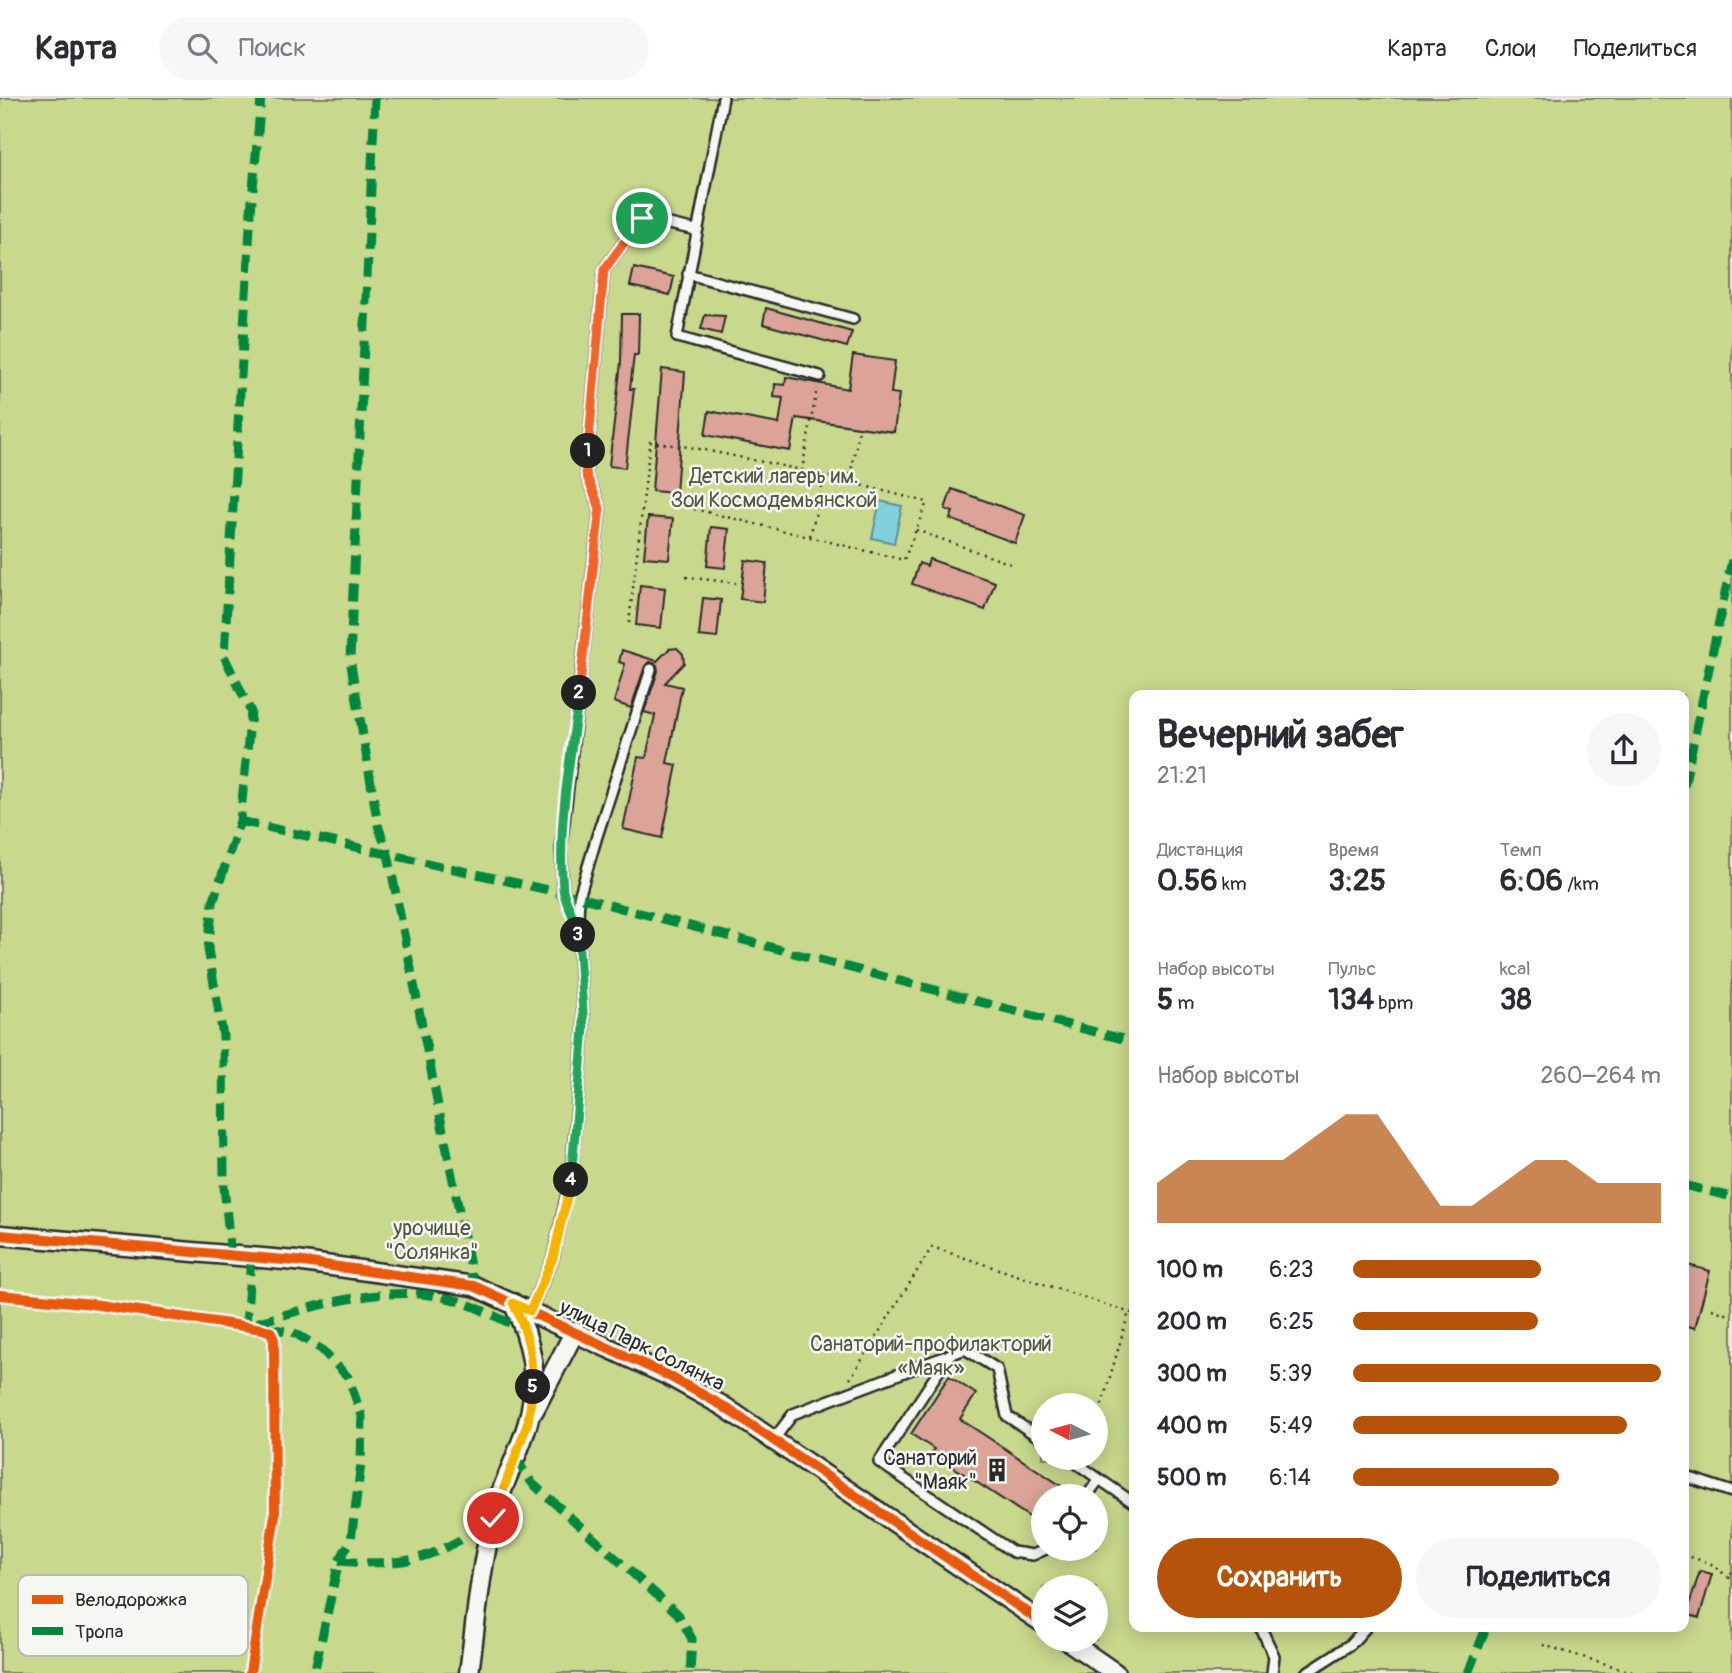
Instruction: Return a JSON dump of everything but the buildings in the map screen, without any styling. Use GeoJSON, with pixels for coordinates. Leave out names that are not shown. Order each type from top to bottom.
{"type":"FeatureCollection","features":[{"type":"Feature","properties":{"kind":"street","name":"улица Парк Солянка"},"geometry":{"type":"LineString","coordinates":[[0,1235],[296,1261],[474,1286],[667,1375],[723,1406],[1031,1615]]}},
{"type":"Feature","properties":{"kind":"street","name":"улица Парк Солянка"},"geometry":{"type":"LineString","coordinates":[[469,1673],[482,1572],[493,1518],[528,1422],[533,1388],[533,1360],[527,1331],[513,1303]]}},
{"type":"Feature","properties":{"kind":"street"},"geometry":{"type":"LineString","coordinates":[[528,1422],[575,1331]]}},
{"type":"Feature","properties":{"kind":"street"},"geometry":{"type":"LineString","coordinates":[[1084,1652],[1115,1673]]}},
{"type":"Feature","properties":{"kind":"lane"},"geometry":{"type":"LineString","coordinates":[[723,98],[677,337],[820,376]]}},
{"type":"Feature","properties":{"kind":"lane"},"geometry":{"type":"LineString","coordinates":[[578,922],[563,893],[561,848],[600,508],[586,474],[604,270],[642,218],[696,230]]}},
{"type":"Feature","properties":{"kind":"lane"},"geometry":{"type":"LineString","coordinates":[[688,274],[853,319]]}},
{"type":"Feature","properties":{"kind":"lane"},"geometry":{"type":"LineString","coordinates":[[530,1311],[553,1258],[571,1176],[584,1028],[579,897],[651,669]]}},
{"type":"Feature","properties":{"kind":"lane"},"geometry":{"type":"LineString","coordinates":[[774,1439],[793,1414],[965,1349],[997,1369],[1007,1416],[1031,1432]]}},
{"type":"Feature","properties":{"kind":"lane"},"geometry":{"type":"LineString","coordinates":[[950,1354],[879,1462],[1013,1552],[1031,1555]]}},
{"type":"Feature","properties":{"kind":"lane"},"geometry":{"type":"LineString","coordinates":[[1087,1470],[1129,1499]]}},
{"type":"Feature","properties":{"kind":"lane"},"geometry":{"type":"LineString","coordinates":[[1689,1478],[1732,1492]]}},
{"type":"Feature","properties":{"kind":"lane"},"geometry":{"type":"LineString","coordinates":[[1096,1484],[1100,1479]]}},
{"type":"Feature","properties":{"kind":"lane"},"geometry":{"type":"LineString","coordinates":[[1262,1632],[1274,1656],[1272,1673]]}},
{"type":"Feature","properties":{"kind":"lane"},"geometry":{"type":"LineString","coordinates":[[1306,1673],[1351,1644],[1362,1632]]}},
{"type":"Feature","properties":{"kind":"path"},"geometry":{"type":"LineString","coordinates":[[802,470],[820,376]]}},
{"type":"Feature","properties":{"kind":"path"},"geometry":{"type":"LineString","coordinates":[[849,482],[859,430]]}},
{"type":"Feature","properties":{"kind":"path"},"geometry":{"type":"LineString","coordinates":[[629,623],[650,442],[695,448],[802,470],[927,502],[904,560],[694,509]]}},
{"type":"Feature","properties":{"kind":"path"},"geometry":{"type":"LineString","coordinates":[[810,537],[825,476]]}},
{"type":"Feature","properties":{"kind":"path"},"geometry":{"type":"LineString","coordinates":[[916,530],[1012,564]]}},
{"type":"Feature","properties":{"kind":"path"},"geometry":{"type":"LineString","coordinates":[[685,577],[736,583]]}},
{"type":"Feature","properties":{"kind":"path"},"geometry":{"type":"LineString","coordinates":[[839,1396],[932,1247],[1129,1312]]}},
{"type":"Feature","properties":{"kind":"path"},"geometry":{"type":"LineString","coordinates":[[1712,1309],[1732,1316]]}},
{"type":"Feature","properties":{"kind":"path"},"geometry":{"type":"LineString","coordinates":[[1106,1393],[1129,1322]]}},
{"type":"Feature","properties":{"kind":"path"},"geometry":{"type":"LineString","coordinates":[[1689,1557],[1710,1563],[1732,1580]]}},
{"type":"Feature","properties":{"kind":"path"},"geometry":{"type":"LineString","coordinates":[[1728,1577],[1732,1572]]}},
{"type":"Feature","properties":{"kind":"path"},"geometry":{"type":"LineString","coordinates":[[1543,1645],[1636,1673]]}},
{"type":"Feature","properties":{"kind":"green space","name":"урочище \"Солянка\""},"geometry":{"type":"Polygon","coordinates":[[[0,98],[1732,98],[1732,1673],[0,1673],[0,98]]]}},
{"type":"Feature","properties":{"kind":"water"},"geometry":{"type":"Polygon","coordinates":[[[880,501],[902,506],[894,543],[872,538],[880,501]]]}},
{"type":"Feature","properties":{"kind":"marked path"},"geometry":{"type":"LineString","coordinates":[[231,1256],[224,1186],[223,1036],[208,949],[213,902],[240,821],[251,712],[224,656],[251,211],[261,98]]}},
{"type":"Feature","properties":{"kind":"marked path"},"geometry":{"type":"LineString","coordinates":[[375,98],[350,659],[378,825],[388,854],[474,1286]]}},
{"type":"Feature","properties":{"kind":"marked path"},"geometry":{"type":"LineString","coordinates":[[1689,762],[1732,560]]}},
{"type":"Feature","properties":{"kind":"marked path"},"geometry":{"type":"LineString","coordinates":[[240,821],[579,897],[1129,1041]]}},
{"type":"Feature","properties":{"kind":"marked path"},"geometry":{"type":"LineString","coordinates":[[1689,1186],[1732,1197]]}},
{"type":"Feature","properties":{"kind":"marked path"},"geometry":{"type":"LineString","coordinates":[[251,1257],[246,1326],[346,1300],[423,1294],[447,1298],[477,1308],[527,1331]]}},
{"type":"Feature","properties":{"kind":"marked path"},"geometry":{"type":"LineString","coordinates":[[267,1328],[293,1332],[321,1349],[348,1377],[362,1416],[361,1464],[351,1540],[339,1561],[314,1673]]}},
{"type":"Feature","properties":{"kind":"marked path"},"geometry":{"type":"LineString","coordinates":[[514,1456],[532,1483],[678,1614],[692,1639],[690,1673]]}},
{"type":"Feature","properties":{"kind":"marked path"},"geometry":{"type":"LineString","coordinates":[[339,1561],[385,1563],[421,1557],[455,1543],[493,1518]]}},
{"type":"Feature","properties":{"kind":"marked path"},"geometry":{"type":"LineString","coordinates":[[1468,1673],[1485,1632]]}},
{"type":"Feature","properties":{"kind":"cycle path"},"geometry":{"type":"LineString","coordinates":[[0,1235],[296,1261],[474,1286],[667,1375],[723,1406],[1031,1615]]}},
{"type":"Feature","properties":{"kind":"cycle path"},"geometry":{"type":"LineString","coordinates":[[0,1295],[92,1304],[271,1332],[274,1340],[275,1515],[250,1673]]}},
{"type":"Feature","properties":{"kind":"place","name":"Санаторий \"Маяк\""},"geometry":{"type":"Point","coordinates":[997,1470]}},
{"type":"Feature","properties":{"kind":"route"},"geometry":{"type":"LineString","coordinates":[[493,1518],[506,1476],[528,1422],[533,1388],[533,1360],[527,1331],[513,1303],[530,1311],[553,1258],[571,1176],[584,1028],[578,922],[563,893],[561,848],[600,508],[586,474],[604,270],[642,218]]}},
{"type":"Feature","properties":{"kind":"park label","name":"Детский лагерь им. Зои Космодемьянской"},"geometry":{"type":"Point","coordinates":[774,488]}},
{"type":"Feature","properties":{"kind":"park label","name":"Санаторий-профилакторий «Маяк»"},"geometry":{"type":"Point","coordinates":[931,1356]}}]}
